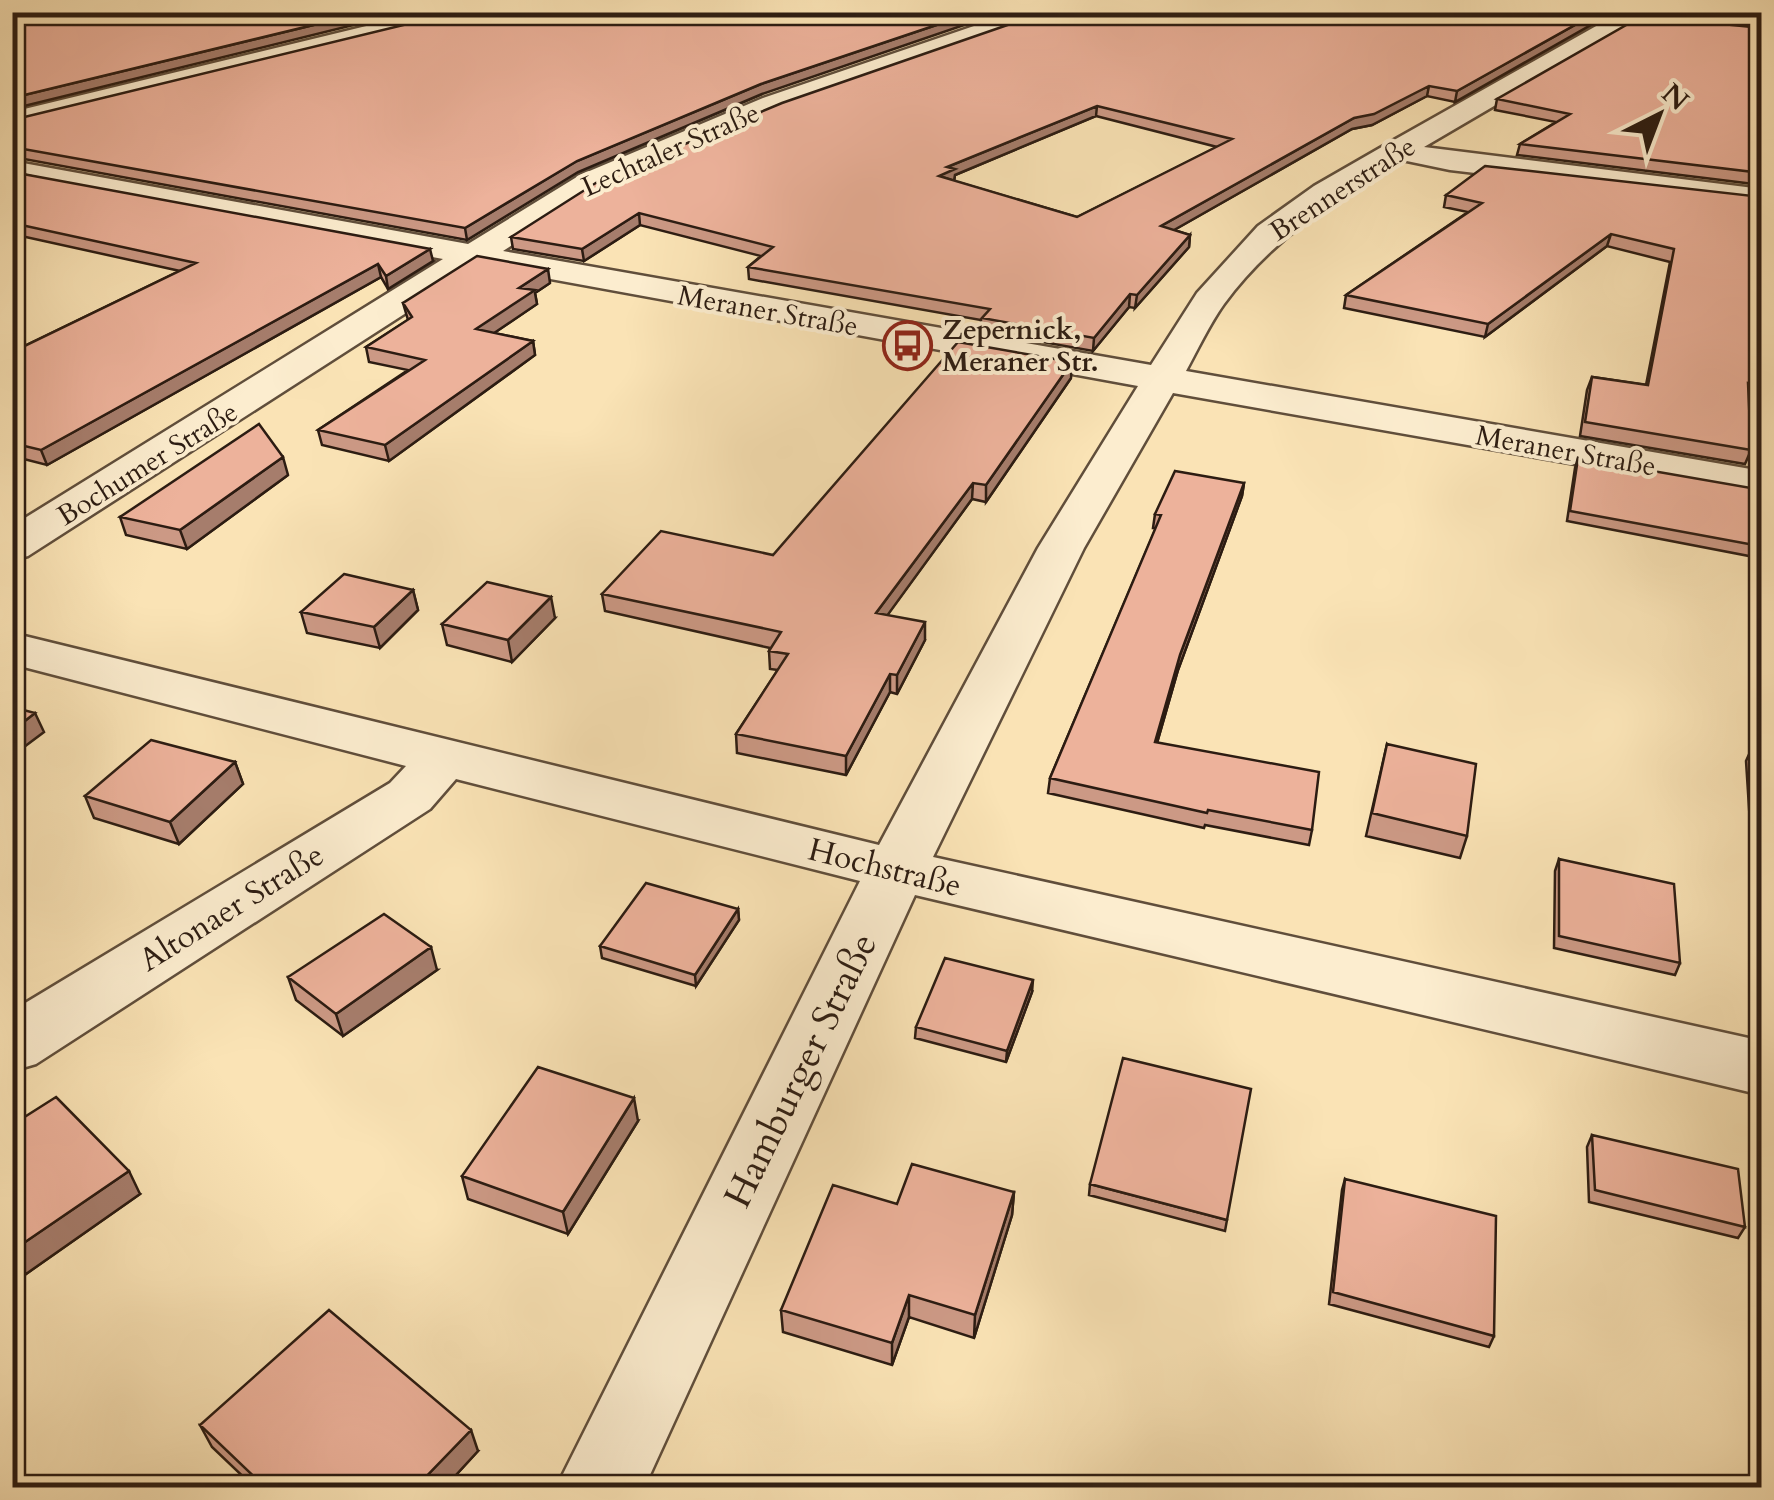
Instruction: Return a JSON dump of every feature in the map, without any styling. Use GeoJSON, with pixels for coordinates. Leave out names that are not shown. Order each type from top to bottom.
{"type":"FeatureCollection","features":[{"type":"Feature","properties":{"kind":"street"},"geometry":{"type":"LineString","coordinates":[[12,120],[454,12]]}},
{"type":"Feature","properties":{"kind":"street","name":"Lechtaler Straße"},"geometry":{"type":"LineString","coordinates":[[280,380],[591,181],[772,104],[1039,12]]}},
{"type":"Feature","properties":{"kind":"street"},"geometry":{"type":"LineString","coordinates":[[1628,14],[1762,27]]}},
{"type":"Feature","properties":{"kind":"street","name":"Brennerstraße"},"geometry":{"type":"LineString","coordinates":[[1061,548],[1158,379],[1209,300],[1250,251],[1325,192],[1628,14]]}},
{"type":"Feature","properties":{"kind":"street"},"geometry":{"type":"LineString","coordinates":[[1397,150],[1450,161],[1762,198]]}},
{"type":"Feature","properties":{"kind":"street","name":"Meraner Straße"},"geometry":{"type":"LineString","coordinates":[[12,170],[1158,379],[1762,484]]}},
{"type":"Feature","properties":{"kind":"street","name":"Bochumer Straße"},"geometry":{"type":"LineString","coordinates":[[12,546],[280,380]]}},
{"type":"Feature","properties":{"kind":"street","name":"Hamburger Straße"},"geometry":{"type":"LineString","coordinates":[[599,1488],[896,870],[1061,548]]}},
{"type":"Feature","properties":{"kind":"street","name":"Hochstraße"},"geometry":{"type":"LineString","coordinates":[[12,648],[442,760],[1294,966],[1762,1068]]}},
{"type":"Feature","properties":{"kind":"street","name":"Altonaer Straße"},"geometry":{"type":"LineString","coordinates":[[12,1045],[410,796],[442,760]]}},
{"type":"Feature","properties":{"kind":"building"},"geometry":{"type":"Polygon","coordinates":[[[12,12],[367,12],[12,98],[12,12]]]}},
{"type":"Feature","properties":{"kind":"building"},"geometry":{"type":"Polygon","coordinates":[[[457,12],[975,12],[761,84],[577,161],[465,228],[12,147],[12,120],[457,12]]]}},
{"type":"Feature","properties":{"kind":"building"},"geometry":{"type":"Polygon","coordinates":[[[1045,12],[1598,12],[1457,91],[1429,86],[1374,114],[1354,118],[1161,226],[1190,235],[1137,295],[1130,294],[1094,338],[982,318],[990,309],[748,267],[773,247],[639,213],[582,249],[511,237],[602,179],[782,103],[1045,12]],[[1097,106],[947,167],[955,169],[939,176],[1077,217],[1232,139],[1097,106]]]}},
{"type":"Feature","properties":{"kind":"building"},"geometry":{"type":"Polygon","coordinates":[[[1642,16],[1762,28],[1762,173],[1520,144],[1570,114],[1497,99],[1642,16]]]}},
{"type":"Feature","properties":{"kind":"building"},"geometry":{"type":"Polygon","coordinates":[[[1485,166],[1762,197],[1762,385],[1748,383],[1751,450],[1585,422],[1592,377],[1648,385],[1674,249],[1611,234],[1488,324],[1346,295],[1482,203],[1446,195],[1485,166]]]}},
{"type":"Feature","properties":{"kind":"building"},"geometry":{"type":"Polygon","coordinates":[[[12,172],[430,249],[386,276],[378,264],[41,450],[12,443],[12,352],[196,263],[12,223],[12,172]]]}},
{"type":"Feature","properties":{"kind":"building"},"geometry":{"type":"Polygon","coordinates":[[[477,256],[548,269],[519,288],[535,290],[476,329],[533,341],[385,445],[318,430],[425,360],[366,347],[412,317],[403,303],[477,256]]]}},
{"type":"Feature","properties":{"kind":"building"},"geometry":{"type":"Polygon","coordinates":[[[958,342],[1072,362],[986,485],[973,483],[876,613],[925,622],[897,675],[890,674],[846,756],[736,734],[788,654],[769,651],[781,632],[602,594],[661,531],[773,555],[958,342]]]}},
{"type":"Feature","properties":{"kind":"building"},"geometry":{"type":"Polygon","coordinates":[[[259,424],[283,457],[180,530],[120,517],[259,424]]]}},
{"type":"Feature","properties":{"kind":"building"},"geometry":{"type":"Polygon","coordinates":[[[1578,458],[1751,488],[1754,545],[1570,511],[1578,458]]]}},
{"type":"Feature","properties":{"kind":"building"},"geometry":{"type":"Polygon","coordinates":[[[1175,471],[1244,483],[1180,655],[1155,742],[1319,772],[1312,830],[1208,810],[1207,813],[1050,778],[1161,515],[1155,514],[1175,471]]]}},
{"type":"Feature","properties":{"kind":"building"},"geometry":{"type":"Polygon","coordinates":[[[344,574],[413,590],[374,627],[301,612],[344,574]]]}},
{"type":"Feature","properties":{"kind":"building"},"geometry":{"type":"Polygon","coordinates":[[[487,582],[551,597],[508,640],[442,624],[487,582]]]}},
{"type":"Feature","properties":{"kind":"building"},"geometry":{"type":"Polygon","coordinates":[[[12,707],[35,713],[12,731],[12,707]]]}},
{"type":"Feature","properties":{"kind":"building"},"geometry":{"type":"Polygon","coordinates":[[[1756,739],[1762,740],[1762,817],[1761,817],[1756,739]]]}},
{"type":"Feature","properties":{"kind":"building"},"geometry":{"type":"Polygon","coordinates":[[[151,740],[235,762],[170,822],[85,796],[151,740]]]}},
{"type":"Feature","properties":{"kind":"building"},"geometry":{"type":"Polygon","coordinates":[[[1387,744],[1476,764],[1467,836],[1372,813],[1387,744]]]}},
{"type":"Feature","properties":{"kind":"building"},"geometry":{"type":"Polygon","coordinates":[[[1559,859],[1674,884],[1680,963],[1559,936],[1559,859]]]}},
{"type":"Feature","properties":{"kind":"building"},"geometry":{"type":"Polygon","coordinates":[[[646,883],[738,909],[695,975],[600,946],[646,883]]]}},
{"type":"Feature","properties":{"kind":"building"},"geometry":{"type":"Polygon","coordinates":[[[384,914],[431,947],[336,1014],[288,977],[384,914]]]}},
{"type":"Feature","properties":{"kind":"building"},"geometry":{"type":"Polygon","coordinates":[[[945,958],[1033,980],[1007,1051],[916,1027],[945,958]]]}},
{"type":"Feature","properties":{"kind":"building"},"geometry":{"type":"Polygon","coordinates":[[[1123,1058],[1251,1089],[1227,1220],[1090,1184],[1123,1058]]]}},
{"type":"Feature","properties":{"kind":"building"},"geometry":{"type":"Polygon","coordinates":[[[538,1067],[634,1098],[563,1212],[462,1176],[538,1067]]]}},
{"type":"Feature","properties":{"kind":"building"},"geometry":{"type":"Polygon","coordinates":[[[56,1097],[129,1171],[12,1251],[12,1125],[56,1097]]]}},
{"type":"Feature","properties":{"kind":"building"},"geometry":{"type":"Polygon","coordinates":[[[1592,1135],[1738,1169],[1745,1227],[1595,1190],[1592,1135]]]}},
{"type":"Feature","properties":{"kind":"building"},"geometry":{"type":"Polygon","coordinates":[[[912,1164],[1014,1192],[975,1315],[909,1295],[892,1343],[781,1310],[833,1185],[897,1204],[912,1164]]]}},
{"type":"Feature","properties":{"kind":"building"},"geometry":{"type":"Polygon","coordinates":[[[1345,1179],[1496,1216],[1494,1336],[1333,1292],[1345,1179]]]}},
{"type":"Feature","properties":{"kind":"building"},"geometry":{"type":"Polygon","coordinates":[[[329,1310],[471,1430],[415,1488],[266,1488],[200,1425],[329,1310]]]}},
{"type":"Feature","properties":{"kind":"place","name":"Zepernick, Meraner Str."},"geometry":{"type":"Point","coordinates":[907,345]}}]}
